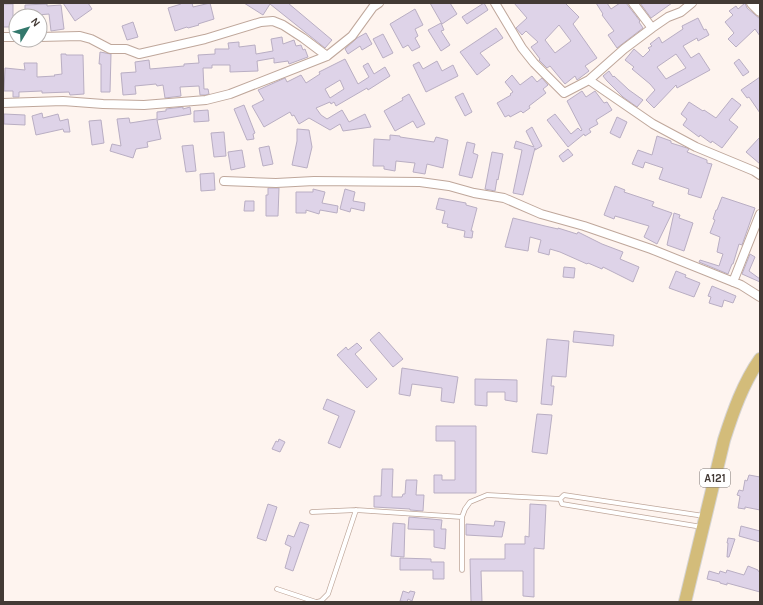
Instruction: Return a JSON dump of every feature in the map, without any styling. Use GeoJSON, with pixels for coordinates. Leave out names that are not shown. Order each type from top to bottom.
{"type":"FeatureCollection","features":[{"type":"Feature","properties":{"kind":"main road","name":"A121"},"geometry":{"type":"LineString","coordinates":[[685,602],[724,440],[748,379],[760,359]]}},
{"type":"Feature","properties":{"kind":"street"},"geometry":{"type":"LineString","coordinates":[[3,103],[63,101],[144,105],[206,100],[230,94],[327,56],[352,36],[373,8],[379,3]]}},
{"type":"Feature","properties":{"kind":"street"},"geometry":{"type":"LineString","coordinates":[[495,3],[526,53],[564,93],[589,80],[624,49],[652,28],[668,17],[681,12],[692,3]]}},
{"type":"Feature","properties":{"kind":"street"},"geometry":{"type":"LineString","coordinates":[[633,3],[652,28]]}},
{"type":"Feature","properties":{"kind":"street"},"geometry":{"type":"LineString","coordinates":[[752,3],[760,11]]}},
{"type":"Feature","properties":{"kind":"street"},"geometry":{"type":"LineString","coordinates":[[48,37],[80,36],[91,39],[110,49],[126,49],[139,54],[205,39],[261,22],[273,21],[283,25],[327,56]]}},
{"type":"Feature","properties":{"kind":"street"},"geometry":{"type":"LineString","coordinates":[[589,80],[618,102],[653,124],[696,146],[760,175]]}},
{"type":"Feature","properties":{"kind":"street"},"geometry":{"type":"LineString","coordinates":[[224,181],[276,184],[314,181],[406,181],[449,186],[474,193],[504,198],[541,214],[584,226],[652,249],[733,282],[760,297]]}},
{"type":"Feature","properties":{"kind":"street"},"geometry":{"type":"LineString","coordinates":[[733,282],[760,214]]}},
{"type":"Feature","properties":{"kind":"lane"},"geometry":{"type":"LineString","coordinates":[[462,570],[462,517],[470,502],[487,495],[560,499],[564,495],[705,521]]}},
{"type":"Feature","properties":{"kind":"lane"},"geometry":{"type":"LineString","coordinates":[[560,499],[562,504],[705,521]]}},
{"type":"Feature","properties":{"kind":"lane"},"geometry":{"type":"LineString","coordinates":[[312,512],[356,510],[426,516],[462,517]]}},
{"type":"Feature","properties":{"kind":"lane"},"geometry":{"type":"LineString","coordinates":[[277,589],[316,602],[321,601],[328,594],[356,510]]}},
{"type":"Feature","properties":{"kind":"building"},"geometry":{"type":"Polygon","coordinates":[[[63,3],[88,3],[92,9],[75,21],[63,3]]]}},
{"type":"Feature","properties":{"kind":"building"},"geometry":{"type":"Polygon","coordinates":[[[181,3],[192,3],[193,7],[210,3],[214,19],[198,24],[199,25],[175,31],[168,8],[181,3]]]}},
{"type":"Feature","properties":{"kind":"building"},"geometry":{"type":"Polygon","coordinates":[[[244,3],[288,3],[332,40],[325,48],[270,4],[263,15],[244,3]]]}},
{"type":"Feature","properties":{"kind":"building"},"geometry":{"type":"Polygon","coordinates":[[[430,3],[450,3],[457,14],[442,24],[430,3]]]}},
{"type":"Feature","properties":{"kind":"building"},"geometry":{"type":"Polygon","coordinates":[[[484,3],[488,10],[467,24],[462,17],[484,3]]]}},
{"type":"Feature","properties":{"kind":"building"},"geometry":{"type":"Polygon","coordinates":[[[514,3],[565,3],[579,17],[573,24],[597,58],[585,66],[589,71],[577,80],[575,76],[565,84],[550,66],[547,68],[539,60],[540,59],[531,47],[538,42],[526,31],[522,35],[516,28],[527,18],[514,3]],[[559,25],[545,40],[555,53],[571,41],[559,25]]]}},
{"type":"Feature","properties":{"kind":"building"},"geometry":{"type":"Polygon","coordinates":[[[596,3],[607,3],[611,9],[620,3],[626,3],[640,21],[639,22],[643,28],[617,48],[608,35],[614,31],[602,15],[603,14],[596,3]]]}},
{"type":"Feature","properties":{"kind":"building"},"geometry":{"type":"Polygon","coordinates":[[[640,3],[672,3],[651,18],[640,3]]]}},
{"type":"Feature","properties":{"kind":"building"},"geometry":{"type":"Polygon","coordinates":[[[745,3],[747,8],[760,19],[760,36],[755,29],[736,47],[728,39],[734,33],[725,22],[733,15],[729,11],[736,6],[738,9],[745,3]]]}},
{"type":"Feature","properties":{"kind":"building"},"geometry":{"type":"Polygon","coordinates":[[[3,4],[13,4],[13,8],[8,8],[8,27],[3,27],[3,4]]]}},
{"type":"Feature","properties":{"kind":"building"},"geometry":{"type":"Polygon","coordinates":[[[25,5],[61,5],[64,29],[51,31],[48,8],[25,8],[25,5]]]}},
{"type":"Feature","properties":{"kind":"building"},"geometry":{"type":"Polygon","coordinates":[[[415,9],[423,25],[415,29],[418,36],[415,38],[420,47],[412,51],[408,45],[403,48],[390,24],[415,9]]]}},
{"type":"Feature","properties":{"kind":"building"},"geometry":{"type":"Polygon","coordinates":[[[698,18],[704,30],[706,29],[709,35],[698,41],[697,38],[683,46],[691,58],[699,53],[710,70],[677,88],[676,85],[654,108],[646,100],[655,90],[632,69],[634,67],[625,60],[634,49],[643,57],[650,50],[648,48],[652,46],[650,44],[659,37],[662,43],[683,29],[682,26],[698,18]],[[676,54],[657,67],[666,79],[686,68],[676,54]]]}},
{"type":"Feature","properties":{"kind":"building"},"geometry":{"type":"Polygon","coordinates":[[[133,22],[138,37],[127,40],[122,26],[133,22]]]}},
{"type":"Feature","properties":{"kind":"building"},"geometry":{"type":"Polygon","coordinates":[[[441,23],[444,30],[441,31],[450,45],[441,51],[428,30],[441,23]]]}},
{"type":"Feature","properties":{"kind":"building"},"geometry":{"type":"Polygon","coordinates":[[[496,28],[503,38],[480,53],[490,65],[477,75],[460,52],[496,28]]]}},
{"type":"Feature","properties":{"kind":"building"},"geometry":{"type":"Polygon","coordinates":[[[366,33],[372,44],[362,50],[360,46],[348,54],[345,49],[357,38],[366,33]]]}},
{"type":"Feature","properties":{"kind":"building"},"geometry":{"type":"Polygon","coordinates":[[[383,34],[393,53],[383,58],[373,39],[383,34]]]}},
{"type":"Feature","properties":{"kind":"building"},"geometry":{"type":"Polygon","coordinates":[[[282,37],[283,44],[294,40],[296,46],[301,45],[303,50],[305,49],[308,57],[289,64],[288,61],[274,63],[274,58],[257,61],[258,71],[230,72],[230,65],[212,65],[212,68],[203,68],[204,89],[208,89],[209,94],[205,95],[200,95],[199,86],[180,87],[181,96],[165,98],[163,85],[157,86],[156,84],[135,86],[136,94],[123,95],[121,73],[136,72],[135,62],[149,60],[150,69],[184,66],[184,64],[199,63],[198,55],[215,54],[215,49],[229,49],[228,43],[239,42],[239,47],[255,45],[256,54],[273,51],[271,39],[282,37]]]}},
{"type":"Feature","properties":{"kind":"building"},"geometry":{"type":"Polygon","coordinates":[[[100,52],[111,54],[110,92],[101,92],[101,64],[99,64],[100,52]]]}},
{"type":"Feature","properties":{"kind":"building"},"geometry":{"type":"Polygon","coordinates":[[[61,54],[83,55],[84,94],[70,95],[69,92],[42,93],[42,91],[19,92],[19,97],[13,97],[13,91],[4,91],[5,68],[25,70],[24,63],[37,63],[37,77],[55,76],[54,75],[62,74],[61,54]]]}},
{"type":"Feature","properties":{"kind":"building"},"geometry":{"type":"Polygon","coordinates":[[[345,59],[358,84],[369,77],[363,66],[368,63],[374,74],[385,67],[390,76],[368,90],[367,88],[336,106],[334,102],[331,104],[330,102],[316,108],[321,115],[327,119],[342,110],[349,122],[365,114],[371,127],[343,131],[340,124],[330,130],[309,118],[299,124],[294,115],[292,116],[290,112],[264,127],[252,106],[264,100],[258,90],[285,78],[287,82],[301,75],[306,83],[320,74],[319,72],[345,59]],[[340,80],[325,89],[330,98],[344,89],[340,80]]]}},
{"type":"Feature","properties":{"kind":"building"},"geometry":{"type":"Polygon","coordinates":[[[739,59],[749,72],[743,76],[734,63],[739,59]]]}},
{"type":"Feature","properties":{"kind":"building"},"geometry":{"type":"Polygon","coordinates":[[[437,61],[442,71],[453,65],[458,76],[426,92],[413,65],[419,62],[423,69],[437,61]]]}},
{"type":"Feature","properties":{"kind":"building"},"geometry":{"type":"Polygon","coordinates":[[[609,71],[613,77],[614,76],[629,90],[643,100],[637,107],[623,97],[603,76],[609,71]]]}},
{"type":"Feature","properties":{"kind":"building"},"geometry":{"type":"Polygon","coordinates":[[[512,75],[520,85],[532,76],[537,82],[542,78],[548,85],[543,89],[546,93],[529,106],[530,108],[523,113],[521,111],[510,117],[509,115],[505,117],[497,103],[511,95],[510,94],[513,92],[505,82],[512,75]]]}},
{"type":"Feature","properties":{"kind":"building"},"geometry":{"type":"Polygon","coordinates":[[[760,77],[760,113],[749,97],[747,98],[741,90],[760,77]]]}},
{"type":"Feature","properties":{"kind":"building"},"geometry":{"type":"Polygon","coordinates":[[[582,91],[586,97],[595,91],[604,103],[607,102],[612,110],[596,120],[598,124],[589,129],[591,132],[585,136],[584,134],[568,147],[547,120],[555,114],[571,134],[578,128],[581,131],[582,130],[567,101],[582,91]]]}},
{"type":"Feature","properties":{"kind":"building"},"geometry":{"type":"Polygon","coordinates":[[[463,93],[472,112],[465,116],[455,97],[463,93]]]}},
{"type":"Feature","properties":{"kind":"building"},"geometry":{"type":"Polygon","coordinates":[[[409,94],[425,124],[417,128],[413,121],[395,131],[384,111],[403,100],[402,98],[409,94]]]}},
{"type":"Feature","properties":{"kind":"building"},"geometry":{"type":"Polygon","coordinates":[[[732,98],[741,105],[729,120],[738,127],[722,148],[712,141],[711,143],[700,135],[699,137],[683,125],[687,119],[681,114],[689,102],[716,118],[732,98]]]}},
{"type":"Feature","properties":{"kind":"building"},"geometry":{"type":"Polygon","coordinates":[[[244,105],[255,133],[253,134],[254,139],[247,140],[234,109],[244,105]]]}},
{"type":"Feature","properties":{"kind":"building"},"geometry":{"type":"Polygon","coordinates":[[[183,107],[183,109],[190,107],[191,114],[157,120],[161,139],[147,142],[148,147],[136,149],[133,158],[110,151],[112,144],[121,146],[117,119],[129,118],[130,123],[157,119],[157,112],[166,111],[166,109],[183,107]]]}},
{"type":"Feature","properties":{"kind":"building"},"geometry":{"type":"Polygon","coordinates":[[[208,110],[209,121],[194,122],[194,111],[208,110]]]}},
{"type":"Feature","properties":{"kind":"building"},"geometry":{"type":"Polygon","coordinates":[[[42,113],[43,118],[58,114],[60,121],[68,119],[70,132],[64,132],[63,129],[36,135],[32,116],[42,113]]]}},
{"type":"Feature","properties":{"kind":"building"},"geometry":{"type":"Polygon","coordinates":[[[4,114],[25,115],[25,125],[4,124],[4,114]]]}},
{"type":"Feature","properties":{"kind":"building"},"geometry":{"type":"Polygon","coordinates":[[[617,117],[627,122],[620,138],[610,133],[617,117]]]}},
{"type":"Feature","properties":{"kind":"building"},"geometry":{"type":"Polygon","coordinates":[[[101,120],[104,143],[92,145],[89,121],[101,120]]]}},
{"type":"Feature","properties":{"kind":"building"},"geometry":{"type":"Polygon","coordinates":[[[532,127],[542,146],[535,150],[535,148],[523,195],[513,193],[522,150],[514,148],[516,141],[534,147],[526,131],[532,127]]]}},
{"type":"Feature","properties":{"kind":"building"},"geometry":{"type":"Polygon","coordinates":[[[297,129],[309,130],[312,147],[307,168],[292,165],[297,141],[297,129]]]}},
{"type":"Feature","properties":{"kind":"building"},"geometry":{"type":"Polygon","coordinates":[[[224,132],[226,156],[214,157],[211,133],[224,132]]]}},
{"type":"Feature","properties":{"kind":"building"},"geometry":{"type":"Polygon","coordinates":[[[390,135],[434,142],[436,137],[448,140],[443,168],[427,164],[425,174],[413,172],[415,163],[396,161],[395,171],[384,169],[384,166],[373,166],[374,139],[390,140],[390,135]]]}},
{"type":"Feature","properties":{"kind":"building"},"geometry":{"type":"Polygon","coordinates":[[[657,136],[671,141],[671,143],[689,149],[687,152],[707,160],[707,163],[712,164],[701,198],[688,194],[689,189],[659,179],[663,168],[645,162],[643,168],[632,164],[638,150],[652,155],[657,136]]]}},
{"type":"Feature","properties":{"kind":"building"},"geometry":{"type":"Polygon","coordinates":[[[760,137],[760,164],[746,152],[760,137]]]}},
{"type":"Feature","properties":{"kind":"building"},"geometry":{"type":"Polygon","coordinates":[[[467,142],[475,144],[473,153],[478,155],[472,178],[459,175],[467,142]]]}},
{"type":"Feature","properties":{"kind":"building"},"geometry":{"type":"Polygon","coordinates":[[[193,145],[196,171],[186,172],[182,146],[193,145]]]}},
{"type":"Feature","properties":{"kind":"building"},"geometry":{"type":"Polygon","coordinates":[[[269,146],[273,164],[263,166],[259,148],[269,146]]]}},
{"type":"Feature","properties":{"kind":"building"},"geometry":{"type":"Polygon","coordinates":[[[568,149],[573,155],[563,162],[559,156],[568,149]]]}},
{"type":"Feature","properties":{"kind":"building"},"geometry":{"type":"Polygon","coordinates":[[[242,150],[245,167],[231,170],[228,152],[242,150]]]}},
{"type":"Feature","properties":{"kind":"building"},"geometry":{"type":"Polygon","coordinates":[[[492,152],[503,154],[495,191],[485,189],[492,152]]]}},
{"type":"Feature","properties":{"kind":"building"},"geometry":{"type":"Polygon","coordinates":[[[214,173],[215,190],[201,191],[200,174],[214,173]]]}},
{"type":"Feature","properties":{"kind":"building"},"geometry":{"type":"Polygon","coordinates":[[[615,186],[625,190],[624,192],[654,202],[652,206],[672,213],[657,244],[644,237],[649,226],[615,216],[614,219],[604,215],[615,186]]]}},
{"type":"Feature","properties":{"kind":"building"},"geometry":{"type":"Polygon","coordinates":[[[268,188],[279,188],[278,216],[266,216],[266,195],[268,195],[268,188]]]}},
{"type":"Feature","properties":{"kind":"building"},"geometry":{"type":"Polygon","coordinates":[[[313,189],[325,192],[322,203],[338,206],[337,213],[320,210],[319,214],[306,210],[306,213],[296,213],[296,192],[313,192],[313,189]]]}},
{"type":"Feature","properties":{"kind":"building"},"geometry":{"type":"Polygon","coordinates":[[[345,189],[355,192],[353,201],[365,203],[364,211],[351,208],[350,212],[340,209],[345,189]]]}},
{"type":"Feature","properties":{"kind":"building"},"geometry":{"type":"Polygon","coordinates":[[[722,197],[755,208],[742,245],[739,244],[733,264],[728,274],[699,262],[700,260],[719,266],[723,254],[717,252],[720,237],[710,233],[715,220],[713,219],[716,210],[722,197]]]}},
{"type":"Feature","properties":{"kind":"building"},"geometry":{"type":"Polygon","coordinates":[[[439,198],[466,203],[466,205],[477,208],[471,231],[473,231],[472,238],[464,237],[465,231],[447,227],[448,224],[442,223],[445,211],[436,209],[439,198]]]}},
{"type":"Feature","properties":{"kind":"building"},"geometry":{"type":"Polygon","coordinates":[[[245,201],[254,201],[254,211],[244,211],[245,201]]]}},
{"type":"Feature","properties":{"kind":"building"},"geometry":{"type":"Polygon","coordinates":[[[674,213],[680,215],[679,218],[693,223],[684,251],[667,245],[674,213]]]}},
{"type":"Feature","properties":{"kind":"building"},"geometry":{"type":"Polygon","coordinates":[[[513,218],[558,228],[577,234],[578,232],[602,244],[623,252],[620,259],[639,267],[633,282],[603,267],[602,269],[588,263],[587,264],[560,252],[550,249],[549,255],[538,252],[541,240],[530,237],[528,251],[505,247],[513,218]]]}},
{"type":"Feature","properties":{"kind":"building"},"geometry":{"type":"Polygon","coordinates":[[[750,254],[755,257],[749,271],[760,279],[760,282],[742,274],[750,254]]]}},
{"type":"Feature","properties":{"kind":"building"},"geometry":{"type":"Polygon","coordinates":[[[564,267],[575,268],[574,278],[563,277],[564,267]]]}},
{"type":"Feature","properties":{"kind":"building"},"geometry":{"type":"Polygon","coordinates":[[[676,271],[686,275],[685,277],[700,283],[694,297],[669,288],[676,271]]]}},
{"type":"Feature","properties":{"kind":"building"},"geometry":{"type":"Polygon","coordinates":[[[712,286],[736,296],[733,303],[724,300],[722,307],[709,303],[711,297],[708,296],[712,286]]]}},
{"type":"Feature","properties":{"kind":"building"},"geometry":{"type":"Polygon","coordinates":[[[574,331],[614,335],[613,346],[573,342],[574,331]]]}},
{"type":"Feature","properties":{"kind":"building"},"geometry":{"type":"Polygon","coordinates":[[[379,332],[403,359],[393,367],[370,340],[379,332]]]}},
{"type":"Feature","properties":{"kind":"building"},"geometry":{"type":"Polygon","coordinates":[[[547,339],[569,341],[566,377],[552,376],[551,386],[554,386],[552,405],[541,404],[547,339]]]}},
{"type":"Feature","properties":{"kind":"building"},"geometry":{"type":"Polygon","coordinates":[[[357,343],[362,348],[355,354],[377,379],[367,388],[337,355],[346,347],[348,350],[357,343]]]}},
{"type":"Feature","properties":{"kind":"building"},"geometry":{"type":"Polygon","coordinates":[[[402,368],[458,377],[454,403],[441,401],[442,388],[412,384],[410,396],[399,394],[402,368]]]}},
{"type":"Feature","properties":{"kind":"building"},"geometry":{"type":"Polygon","coordinates":[[[475,379],[517,380],[517,402],[505,400],[505,392],[487,392],[487,406],[475,405],[475,379]]]}},
{"type":"Feature","properties":{"kind":"building"},"geometry":{"type":"Polygon","coordinates":[[[327,399],[355,411],[340,448],[328,443],[339,416],[323,409],[327,399]]]}},
{"type":"Feature","properties":{"kind":"building"},"geometry":{"type":"Polygon","coordinates":[[[537,414],[552,415],[547,454],[532,452],[537,414]]]}},
{"type":"Feature","properties":{"kind":"building"},"geometry":{"type":"Polygon","coordinates":[[[436,426],[476,426],[476,493],[434,493],[434,475],[442,475],[442,480],[455,480],[455,441],[436,441],[436,426]]]}},
{"type":"Feature","properties":{"kind":"building"},"geometry":{"type":"Polygon","coordinates":[[[279,439],[285,442],[280,452],[272,449],[276,441],[278,442],[279,439]]]}},
{"type":"Feature","properties":{"kind":"building"},"geometry":{"type":"Polygon","coordinates":[[[382,469],[393,469],[392,497],[402,497],[403,494],[405,494],[406,480],[417,480],[416,495],[424,495],[423,511],[374,507],[374,496],[381,496],[382,469]]]}},
{"type":"Feature","properties":{"kind":"building"},"geometry":{"type":"Polygon","coordinates":[[[749,475],[760,477],[760,510],[745,507],[745,509],[738,508],[740,496],[737,495],[739,490],[743,491],[745,480],[747,481],[749,475]]]}},
{"type":"Feature","properties":{"kind":"building"},"geometry":{"type":"Polygon","coordinates":[[[268,504],[277,507],[266,541],[257,538],[268,504]]]}},
{"type":"Feature","properties":{"kind":"building"},"geometry":{"type":"Polygon","coordinates":[[[530,504],[546,505],[544,549],[534,548],[534,597],[523,596],[523,571],[481,571],[482,602],[471,602],[470,559],[505,559],[505,544],[525,544],[525,536],[529,537],[530,504]]]}},
{"type":"Feature","properties":{"kind":"building"},"geometry":{"type":"Polygon","coordinates":[[[409,517],[442,520],[441,529],[446,529],[445,549],[434,547],[434,530],[408,529],[409,517]]]}},
{"type":"Feature","properties":{"kind":"building"},"geometry":{"type":"Polygon","coordinates":[[[495,521],[505,522],[502,537],[466,535],[466,524],[494,526],[495,521]]]}},
{"type":"Feature","properties":{"kind":"building"},"geometry":{"type":"Polygon","coordinates":[[[300,522],[309,525],[293,571],[285,568],[291,547],[285,544],[288,535],[294,537],[300,522]]]}},
{"type":"Feature","properties":{"kind":"building"},"geometry":{"type":"Polygon","coordinates":[[[393,523],[405,524],[404,557],[391,556],[393,523]]]}},
{"type":"Feature","properties":{"kind":"building"},"geometry":{"type":"Polygon","coordinates":[[[741,526],[760,531],[760,542],[739,536],[741,526]]]}},
{"type":"Feature","properties":{"kind":"building"},"geometry":{"type":"Polygon","coordinates":[[[728,538],[735,539],[729,557],[727,557],[727,543],[728,538]]]}},
{"type":"Feature","properties":{"kind":"building"},"geometry":{"type":"Polygon","coordinates":[[[400,558],[431,559],[431,562],[444,562],[444,579],[433,579],[433,570],[400,570],[400,558]]]}},
{"type":"Feature","properties":{"kind":"building"},"geometry":{"type":"Polygon","coordinates":[[[748,566],[760,572],[760,592],[707,579],[709,571],[719,574],[720,571],[726,573],[727,570],[744,575],[748,566]]]}},
{"type":"Feature","properties":{"kind":"building"},"geometry":{"type":"Polygon","coordinates":[[[403,591],[409,593],[410,591],[415,592],[412,601],[408,599],[407,602],[400,601],[403,591]]]}}]}
